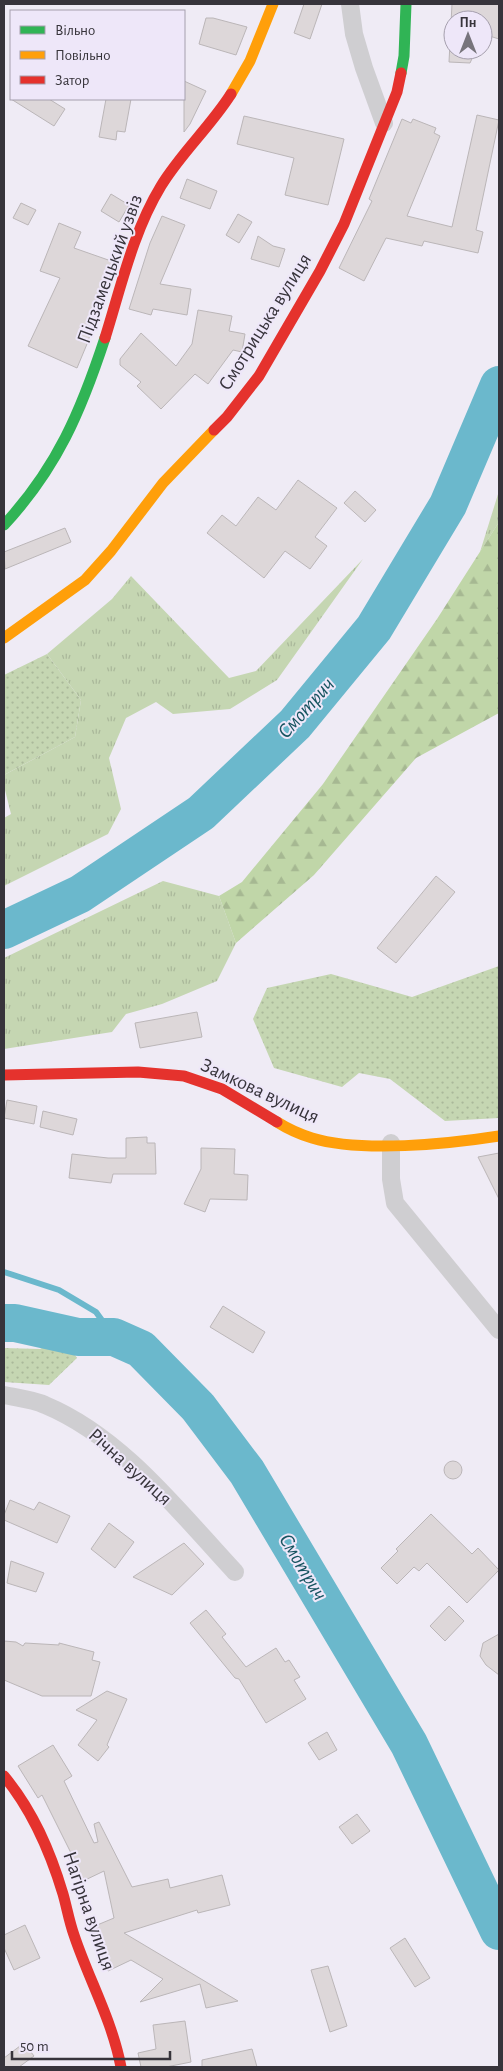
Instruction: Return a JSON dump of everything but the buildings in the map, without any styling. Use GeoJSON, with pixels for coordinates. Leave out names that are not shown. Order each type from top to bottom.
{"type":"FeatureCollection","features":[{"type":"Feature","properties":{"kind":"street","name":"Підзамецький узвіз"},"geometry":{"type":"LineString","coordinates":[[4,525],[40,484],[60,452],[74,423],[132,250],[154,198],[180,158],[217,114],[235,89],[250,62],[273,4]]}},
{"type":"Feature","properties":{"kind":"street"},"geometry":{"type":"LineString","coordinates":[[350,4],[354,34],[364,68],[384,122]]}},
{"type":"Feature","properties":{"kind":"street","name":"Смотрицька вулиця"},"geometry":{"type":"LineString","coordinates":[[4,638],[84,580],[111,551],[163,482],[227,417],[259,376],[324,263],[344,224],[397,92],[404,56],[406,4]]}},
{"type":"Feature","properties":{"kind":"street","name":"Замкова вулиця"},"geometry":{"type":"LineString","coordinates":[[4,1075],[147,1071],[198,1079],[225,1092],[298,1134],[317,1140],[344,1143],[442,1142],[499,1136]]}},
{"type":"Feature","properties":{"kind":"street"},"geometry":{"type":"LineString","coordinates":[[391,1143],[391,1180],[395,1203],[499,1330]]}},
{"type":"Feature","properties":{"kind":"street","name":"Річна вулиця"},"geometry":{"type":"LineString","coordinates":[[4,1395],[44,1404],[87,1427],[113,1446],[235,1572]]}},
{"type":"Feature","properties":{"kind":"street","name":"Нагірна вулиця"},"geometry":{"type":"LineString","coordinates":[[4,1776],[13,1786],[32,1816],[52,1860],[74,1933],[112,2030],[121,2067]]}},
{"type":"Feature","properties":{"kind":"green space"},"geometry":{"type":"Polygon","coordinates":[[[499,491],[499,522],[480,552],[499,491]]]}},
{"type":"Feature","properties":{"kind":"green space"},"geometry":{"type":"Polygon","coordinates":[[[499,522],[499,713],[416,758],[314,875],[236,943],[219,896],[242,882],[323,784],[437,619],[499,522]]]}},
{"type":"Feature","properties":{"kind":"green space"},"geometry":{"type":"Polygon","coordinates":[[[363,559],[277,680],[230,709],[173,714],[156,702],[126,718],[109,758],[121,809],[108,834],[4,886],[4,818],[11,814],[4,786],[4,775],[75,737],[81,700],[47,654],[112,599],[131,576],[229,678],[256,671],[363,559]]]}},
{"type":"Feature","properties":{"kind":"green space"},"geometry":{"type":"Polygon","coordinates":[[[47,654],[81,700],[75,737],[4,775],[4,675],[47,654]]]}},
{"type":"Feature","properties":{"kind":"green space"},"geometry":{"type":"Polygon","coordinates":[[[163,881],[219,896],[236,943],[217,981],[162,1004],[126,1014],[112,1032],[4,1049],[4,958],[163,881]]]}},
{"type":"Feature","properties":{"kind":"green space"},"geometry":{"type":"Polygon","coordinates":[[[499,966],[499,1118],[445,1121],[390,1079],[359,1073],[342,1087],[274,1068],[253,1019],[267,988],[331,974],[412,997],[499,966]]]}},
{"type":"Feature","properties":{"kind":"green space"},"geometry":{"type":"Polygon","coordinates":[[[63,1337],[77,1358],[49,1385],[4,1382],[4,1348],[40,1349],[63,1337]]]}},
{"type":"Feature","properties":{"kind":"waterway","name":"Смотрич"},"geometry":{"type":"LineString","coordinates":[[4,930],[80,894],[201,813],[295,724],[374,628],[448,505],[499,385]]}},
{"type":"Feature","properties":{"kind":"waterway"},"geometry":{"type":"LineString","coordinates":[[4,1272],[59,1290],[96,1312],[114,1337]]}},
{"type":"Feature","properties":{"kind":"waterway","name":"Смотрич"},"geometry":{"type":"LineString","coordinates":[[4,1323],[15,1323],[78,1337],[114,1337],[141,1349],[198,1407],[247,1472],[409,1744],[499,1931]]}},
{"type":"Feature","properties":{"kind":"traffic: fast"},"geometry":{"type":"LineString","coordinates":[[401,73],[404,56],[406,4]]}},
{"type":"Feature","properties":{"kind":"traffic: fast"},"geometry":{"type":"LineString","coordinates":[[4,525],[39,482],[65,438],[87,390],[105,338]]}},
{"type":"Feature","properties":{"kind":"traffic: slow"},"geometry":{"type":"LineString","coordinates":[[231,94],[250,61],[273,4]]}},
{"type":"Feature","properties":{"kind":"traffic: slow"},"geometry":{"type":"LineString","coordinates":[[4,638],[85,580],[111,551],[163,483],[214,430]]}},
{"type":"Feature","properties":{"kind":"traffic: slow"},"geometry":{"type":"LineString","coordinates":[[277,1122],[312,1138],[332,1143],[355,1145],[405,1146],[499,1136]]}},
{"type":"Feature","properties":{"kind":"traffic: jam"},"geometry":{"type":"LineString","coordinates":[[214,430],[227,417],[259,376],[320,271],[344,224],[397,92],[401,73]]}},
{"type":"Feature","properties":{"kind":"traffic: jam"},"geometry":{"type":"LineString","coordinates":[[105,338],[128,260],[151,204],[169,174],[231,94]]}},
{"type":"Feature","properties":{"kind":"traffic: jam"},"geometry":{"type":"LineString","coordinates":[[4,1075],[138,1072],[184,1076],[222,1089],[277,1122]]}},
{"type":"Feature","properties":{"kind":"traffic: jam"},"geometry":{"type":"LineString","coordinates":[[4,1776],[24,1803],[40,1832],[63,1894],[80,1952],[112,2033],[121,2067]]}}]}
